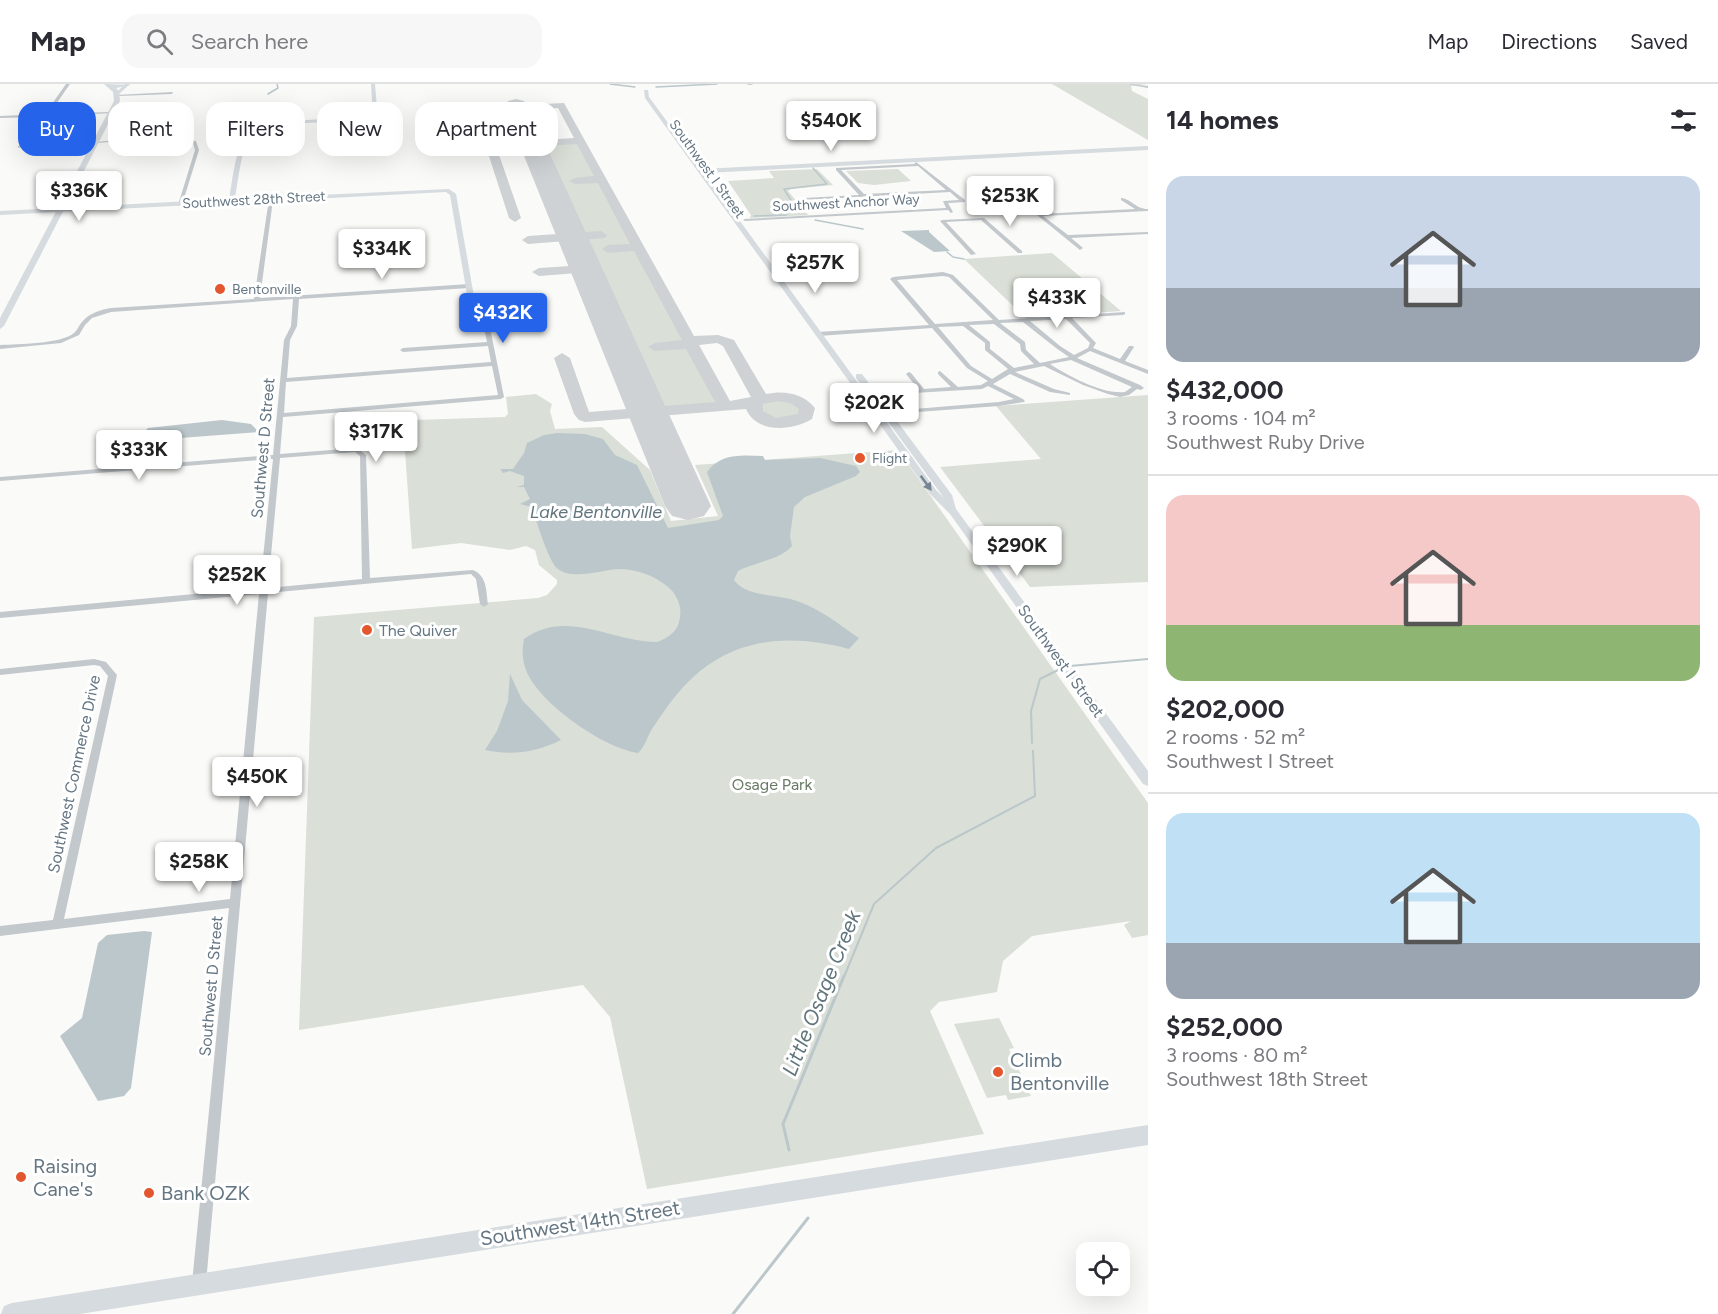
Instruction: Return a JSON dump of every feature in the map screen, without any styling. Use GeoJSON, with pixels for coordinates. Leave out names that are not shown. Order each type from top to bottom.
{"type":"FeatureCollection","features":[{"type":"Feature","properties":{"kind":"main road"},"geometry":{"type":"LineString","coordinates":[[114,90],[128,84]]}},
{"type":"Feature","properties":{"kind":"main road"},"geometry":{"type":"LineString","coordinates":[[0,326],[108,119]]}},
{"type":"Feature","properties":{"kind":"main road","name":"Southwest 14th Street"},"geometry":{"type":"LineString","coordinates":[[12,1314],[49,1311],[198,1283],[1148,1135]]}},
{"type":"Feature","properties":{"kind":"street"},"geometry":{"type":"LineString","coordinates":[[56,102],[68,84]]}},
{"type":"Feature","properties":{"kind":"street"},"geometry":{"type":"LineString","coordinates":[[231,202],[244,144],[249,138],[268,129],[290,124],[376,119],[373,84]]}},
{"type":"Feature","properties":{"kind":"street","name":"Southwest I Street"},"geometry":{"type":"LineString","coordinates":[[642,84],[647,97],[868,395],[933,492],[953,512],[1148,781]]}},
{"type":"Feature","properties":{"kind":"street"},"geometry":{"type":"LineString","coordinates":[[1131,84],[1148,87]]}},
{"type":"Feature","properties":{"kind":"street"},"geometry":{"type":"LineString","coordinates":[[114,90],[145,94],[172,93]]}},
{"type":"Feature","properties":{"kind":"street"},"geometry":{"type":"LineString","coordinates":[[0,117],[18,116]]}},
{"type":"Feature","properties":{"kind":"street"},"geometry":{"type":"LineString","coordinates":[[97,140],[177,138],[197,143],[197,152],[180,205]]}},
{"type":"Feature","properties":{"kind":"street"},"geometry":{"type":"LineString","coordinates":[[704,171],[1148,148]]}},
{"type":"Feature","properties":{"kind":"street"},"geometry":{"type":"LineString","coordinates":[[913,160],[963,201],[945,202],[948,209],[960,219]]}},
{"type":"Feature","properties":{"kind":"street"},"geometry":{"type":"LineString","coordinates":[[863,196],[837,169],[919,165]]}},
{"type":"Feature","properties":{"kind":"street","name":"Southwest I Street"},"geometry":{"type":"LineString","coordinates":[[704,171],[745,220],[823,334]]}},
{"type":"Feature","properties":{"kind":"street","name":"Southwest 28th Street"},"geometry":{"type":"LineString","coordinates":[[0,213],[447,190],[453,194],[469,286]]}},
{"type":"Feature","properties":{"kind":"street"},"geometry":{"type":"LineString","coordinates":[[804,199],[951,191]]}},
{"type":"Feature","properties":{"kind":"street"},"geometry":{"type":"LineString","coordinates":[[1123,199],[1139,210]]}},
{"type":"Feature","properties":{"kind":"street"},"geometry":{"type":"LineString","coordinates":[[257,300],[271,200]]}},
{"type":"Feature","properties":{"kind":"street","name":"Southwest Anchor Way"},"geometry":{"type":"LineString","coordinates":[[745,220],[948,209]]}},
{"type":"Feature","properties":{"kind":"street"},"geometry":{"type":"LineString","coordinates":[[1080,248],[1039,215],[1148,210]]}},
{"type":"Feature","properties":{"kind":"street"},"geometry":{"type":"LineString","coordinates":[[973,254],[941,223],[944,220],[984,220],[1020,252]]}},
{"type":"Feature","properties":{"kind":"street"},"geometry":{"type":"LineString","coordinates":[[1067,237],[1148,233]]}},
{"type":"Feature","properties":{"kind":"street"},"geometry":{"type":"LineString","coordinates":[[904,411],[1022,401],[974,372],[893,279],[943,274],[951,276],[996,322],[1023,343],[1023,350],[1041,364],[1107,393],[1127,394],[1140,387],[1073,357],[1025,320]]}},
{"type":"Feature","properties":{"kind":"street"},"geometry":{"type":"LineString","coordinates":[[0,347],[58,342],[77,334],[83,321],[90,316],[111,310],[469,286],[473,306],[486,323],[501,397],[281,415]]}},
{"type":"Feature","properties":{"kind":"street","name":"Southwest D Street"},"geometry":{"type":"LineString","coordinates":[[198,1283],[287,340],[294,326],[297,298]]}},
{"type":"Feature","properties":{"kind":"street"},"geometry":{"type":"LineString","coordinates":[[823,334],[1123,313]]}},
{"type":"Feature","properties":{"kind":"street"},"geometry":{"type":"LineString","coordinates":[[868,395],[982,387],[1011,370],[1073,357],[1090,349],[1093,343],[1087,334],[1068,317]]}},
{"type":"Feature","properties":{"kind":"street"},"geometry":{"type":"LineString","coordinates":[[964,324],[988,343],[987,349],[1011,370],[1052,391],[1068,394]]}},
{"type":"Feature","properties":{"kind":"street"},"geometry":{"type":"LineString","coordinates":[[403,350],[490,344]]}},
{"type":"Feature","properties":{"kind":"street"},"geometry":{"type":"LineString","coordinates":[[1122,360],[1131,347]]}},
{"type":"Feature","properties":{"kind":"street"},"geometry":{"type":"LineString","coordinates":[[1090,349],[1148,372]]}},
{"type":"Feature","properties":{"kind":"street"},"geometry":{"type":"LineString","coordinates":[[284,380],[495,364]]}},
{"type":"Feature","properties":{"kind":"street"},"geometry":{"type":"LineString","coordinates":[[909,374],[922,390]]}},
{"type":"Feature","properties":{"kind":"street"},"geometry":{"type":"LineString","coordinates":[[940,374],[957,389]]}},
{"type":"Feature","properties":{"kind":"street"},"geometry":{"type":"LineString","coordinates":[[0,479],[357,450],[363,454],[366,581]]}},
{"type":"Feature","properties":{"kind":"street"},"geometry":{"type":"LineString","coordinates":[[0,615],[473,572],[480,578],[484,604]]}},
{"type":"Feature","properties":{"kind":"street","name":"Southwest Commerce Drive"},"geometry":{"type":"LineString","coordinates":[[0,672],[94,663],[104,664],[113,675],[57,924]]}},
{"type":"Feature","properties":{"kind":"street"},"geometry":{"type":"LineString","coordinates":[[0,931],[234,903]]}},
{"type":"Feature","properties":{"kind":"green space"},"geometry":{"type":"Polygon","coordinates":[[[1052,84],[1148,84],[1131,86],[1132,91],[1148,99],[1148,140],[1052,84]]]}},
{"type":"Feature","properties":{"kind":"green space"},"geometry":{"type":"Polygon","coordinates":[[[577,143],[583,149],[709,385],[715,403],[680,409],[665,406],[650,395],[544,156],[558,156],[558,144],[577,143]]]}},
{"type":"Feature","properties":{"kind":"green space"},"geometry":{"type":"Polygon","coordinates":[[[817,169],[833,185],[788,191],[808,215],[750,218],[751,215],[728,181],[774,178],[769,171],[817,169]]]}},
{"type":"Feature","properties":{"kind":"green space"},"geometry":{"type":"Polygon","coordinates":[[[898,169],[911,181],[874,185],[858,183],[846,171],[898,169]]]}},
{"type":"Feature","properties":{"kind":"green space"},"geometry":{"type":"Polygon","coordinates":[[[1052,253],[1121,311],[1026,318],[964,259],[1052,253]]]}},
{"type":"Feature","properties":{"kind":"green space","name":"Osage Park"},"geometry":{"type":"Polygon","coordinates":[[[536,394],[552,404],[550,411],[555,429],[602,427],[650,470],[671,521],[718,516],[695,465],[898,450],[1148,803],[1148,935],[1132,938],[1124,925],[1131,921],[1032,936],[1003,961],[997,992],[939,1002],[930,1011],[984,1134],[647,1189],[610,1017],[583,985],[299,1030],[314,617],[538,598],[547,595],[557,584],[557,580],[539,565],[535,550],[526,546],[510,550],[461,543],[412,549],[405,451],[372,451],[372,428],[385,421],[505,417],[508,414],[506,397],[536,394]]]}},
{"type":"Feature","properties":{"kind":"green space"},"geometry":{"type":"Polygon","coordinates":[[[1148,395],[1148,582],[1030,587],[940,467],[1041,459],[996,406],[1148,395]]]}},
{"type":"Feature","properties":{"kind":"green space"},"geometry":{"type":"Polygon","coordinates":[[[771,399],[791,400],[801,406],[803,413],[792,420],[771,419],[760,412],[758,406],[771,399]]]}},
{"type":"Feature","properties":{"kind":"green space","name":"Climb Bentonville"},"geometry":{"type":"Polygon","coordinates":[[[999,1018],[1014,1048],[1009,1049],[1031,1096],[1008,1100],[1006,1095],[987,1098],[954,1024],[999,1018]]]}},
{"type":"Feature","properties":{"kind":"water"},"geometry":{"type":"Polygon","coordinates":[[[929,230],[950,251],[934,252],[901,231],[929,230]]]}},
{"type":"Feature","properties":{"kind":"water"},"geometry":{"type":"Polygon","coordinates":[[[222,420],[251,424],[259,432],[141,441],[138,438],[148,428],[222,420]]]}},
{"type":"Feature","properties":{"kind":"water","name":"Lake Bentonville"},"geometry":{"type":"Polygon","coordinates":[[[585,434],[603,439],[615,455],[637,465],[668,528],[719,520],[723,516],[707,472],[718,461],[725,458],[747,455],[763,456],[765,460],[820,458],[856,466],[860,472],[856,476],[805,497],[794,507],[790,536],[792,546],[787,551],[738,571],[734,580],[744,589],[805,604],[859,638],[849,649],[802,641],[757,644],[736,650],[716,660],[697,674],[675,696],[638,753],[609,744],[578,726],[551,703],[531,680],[523,660],[524,639],[540,630],[556,626],[573,626],[640,641],[657,642],[674,632],[679,622],[680,612],[679,602],[671,590],[662,582],[645,574],[613,569],[588,574],[572,574],[554,565],[532,507],[520,504],[530,499],[524,487],[516,487],[524,485],[524,476],[510,471],[503,473],[500,469],[513,469],[524,453],[527,443],[544,435],[585,434]]]}},
{"type":"Feature","properties":{"kind":"water"},"geometry":{"type":"Polygon","coordinates":[[[510,674],[522,700],[561,740],[524,752],[505,753],[485,750],[497,731],[508,701],[510,674]]]}},
{"type":"Feature","properties":{"kind":"water"},"geometry":{"type":"Polygon","coordinates":[[[152,932],[131,1088],[124,1096],[98,1101],[60,1036],[82,1018],[98,943],[107,935],[152,932]]]}},
{"type":"Feature","properties":{"kind":"waterway"},"geometry":{"type":"LineString","coordinates":[[268,94],[278,88],[277,84]]}},
{"type":"Feature","properties":{"kind":"waterway"},"geometry":{"type":"LineString","coordinates":[[610,84],[635,87]]}},
{"type":"Feature","properties":{"kind":"waterway"},"geometry":{"type":"LineString","coordinates":[[656,87],[717,84]]}},
{"type":"Feature","properties":{"kind":"waterway"},"geometry":{"type":"LineString","coordinates":[[754,216],[786,215],[794,205],[784,189],[827,184],[813,168]]}},
{"type":"Feature","properties":{"kind":"waterway"},"geometry":{"type":"LineString","coordinates":[[815,220],[863,229]]}},
{"type":"Feature","properties":{"kind":"waterway"},"geometry":{"type":"LineString","coordinates":[[947,252],[953,257],[964,259]]}},
{"type":"Feature","properties":{"kind":"waterway","name":"Little Osage Creek"},"geometry":{"type":"LineString","coordinates":[[1070,666],[1148,659]]}},
{"type":"Feature","properties":{"kind":"waterway","name":"Little Osage Creek"},"geometry":{"type":"LineString","coordinates":[[1032,743],[1031,711],[1040,679],[1062,668]]}},
{"type":"Feature","properties":{"kind":"waterway","name":"Little Osage Creek"},"geometry":{"type":"LineString","coordinates":[[844,977],[874,904],[936,848],[1035,796],[1033,751]]}},
{"type":"Feature","properties":{"kind":"waterway","name":"Little Osage Creek"},"geometry":{"type":"LineString","coordinates":[[789,1150],[783,1124],[844,976]]}},
{"type":"Feature","properties":{"kind":"waterway","name":"Little Osage Creek"},"geometry":{"type":"LineString","coordinates":[[733,1314],[808,1218]]}},
{"type":"Feature","properties":{"kind":"taxiway"},"geometry":{"type":"LineString","coordinates":[[558,105],[561,105],[581,141]]}},
{"type":"Feature","properties":{"kind":"taxiway"},"geometry":{"type":"LineString","coordinates":[[558,142],[581,141]]}},
{"type":"Feature","properties":{"kind":"taxiway"},"geometry":{"type":"LineString","coordinates":[[581,141],[601,179]]}},
{"type":"Feature","properties":{"kind":"taxiway"},"geometry":{"type":"LineString","coordinates":[[494,156],[515,218]]}},
{"type":"Feature","properties":{"kind":"taxiway"},"geometry":{"type":"LineString","coordinates":[[575,181],[601,179]]}},
{"type":"Feature","properties":{"kind":"taxiway"},"geometry":{"type":"LineString","coordinates":[[601,179],[638,247]]}},
{"type":"Feature","properties":{"kind":"taxiway"},"geometry":{"type":"LineString","coordinates":[[528,240],[601,235]]}},
{"type":"Feature","properties":{"kind":"taxiway"},"geometry":{"type":"LineString","coordinates":[[608,249],[638,247]]}},
{"type":"Feature","properties":{"kind":"taxiway"},"geometry":{"type":"LineString","coordinates":[[638,247],[691,344]]}},
{"type":"Feature","properties":{"kind":"taxiway"},"geometry":{"type":"LineString","coordinates":[[539,272],[586,269]]}},
{"type":"Feature","properties":{"kind":"taxiway"},"geometry":{"type":"LineString","coordinates":[[690,341],[718,339],[729,343],[758,392],[759,399],[749,404],[725,406]]}},
{"type":"Feature","properties":{"kind":"taxiway"},"geometry":{"type":"LineString","coordinates":[[655,347],[691,344]]}},
{"type":"Feature","properties":{"kind":"taxiway"},"geometry":{"type":"LineString","coordinates":[[691,344],[725,406]]}},
{"type":"Feature","properties":{"kind":"taxiway"},"geometry":{"type":"LineString","coordinates":[[562,358],[580,411],[585,417],[725,406]]}},
{"type":"Feature","properties":{"kind":"taxiway"},"geometry":{"type":"LineString","coordinates":[[778,396],[795,399],[807,408],[806,416],[793,422],[776,423],[768,422],[756,414],[753,407],[757,401],[778,396]]}},
{"type":"Feature","properties":{"kind":"runway"},"geometry":{"type":"LineString","coordinates":[[538,156],[688,506]]}},
{"type":"Feature","properties":{"kind":"place","name":"Bentonville"},"geometry":{"type":"Point","coordinates":[220,289]}},
{"type":"Feature","properties":{"kind":"place","name":"Flight"},"geometry":{"type":"Point","coordinates":[860,458]}},
{"type":"Feature","properties":{"kind":"place","name":"The Quiver"},"geometry":{"type":"Point","coordinates":[367,630]}},
{"type":"Feature","properties":{"kind":"place","name":"Climb Bentonville"},"geometry":{"type":"Point","coordinates":[998,1072]}},
{"type":"Feature","properties":{"kind":"place","name":"Raising Cane's"},"geometry":{"type":"Point","coordinates":[21,1177]}},
{"type":"Feature","properties":{"kind":"place","name":"Bank OZK"},"geometry":{"type":"Point","coordinates":[149,1193]}}]}
